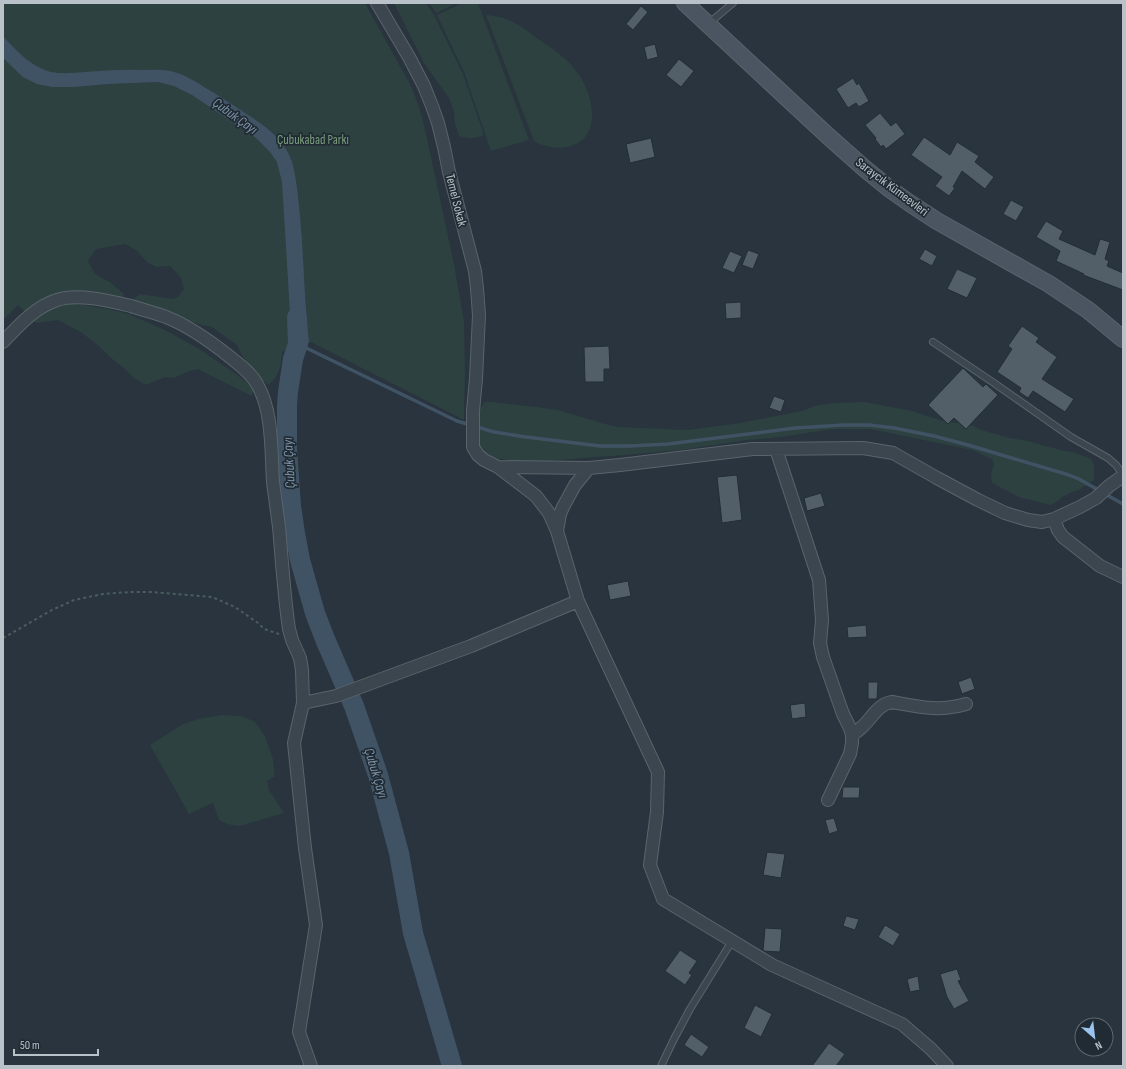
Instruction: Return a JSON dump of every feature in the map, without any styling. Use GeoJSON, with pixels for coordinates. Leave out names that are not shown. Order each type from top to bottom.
{"type":"FeatureCollection","features":[{"type":"Feature","properties":{"kind":"main road","name":"Saraycık Kümeevleri"},"geometry":{"type":"LineString","coordinates":[[684,3],[828,136],[891,190],[937,221],[1049,284],[1088,310],[1123,339]]}},
{"type":"Feature","properties":{"kind":"street","name":"Temel Sokak"},"geometry":{"type":"LineString","coordinates":[[377,3],[409,57],[424,86],[441,135],[449,172],[475,271],[477,288],[479,315],[473,411],[473,447],[478,455],[498,467]]}},
{"type":"Feature","properties":{"kind":"street"},"geometry":{"type":"LineString","coordinates":[[3,342],[31,315],[45,305],[56,300],[68,297],[115,302],[145,310],[172,320],[212,343],[250,374],[257,383],[265,400],[268,414],[273,483],[286,613],[292,640],[300,658],[302,670],[303,703],[294,743],[305,848],[316,924],[299,1032],[311,1066]]}},
{"type":"Feature","properties":{"kind":"street"},"geometry":{"type":"LineString","coordinates":[[498,467],[590,468],[753,449],[863,448],[893,453],[978,500],[1005,513],[1028,520],[1042,522],[1054,519],[1096,498],[1123,475]]}},
{"type":"Feature","properties":{"kind":"street"},"geometry":{"type":"LineString","coordinates":[[776,449],[819,580],[822,620],[820,643],[823,657],[852,735],[850,754],[828,800]]}},
{"type":"Feature","properties":{"kind":"street"},"geometry":{"type":"LineString","coordinates":[[498,467],[536,496],[549,513],[557,531],[578,601],[658,772],[657,812],[650,865],[663,899],[772,965],[902,1024],[931,1049],[946,1066]]}},
{"type":"Feature","properties":{"kind":"street"},"geometry":{"type":"LineString","coordinates":[[557,531],[560,514],[563,507],[575,485],[590,468]]}},
{"type":"Feature","properties":{"kind":"street"},"geometry":{"type":"LineString","coordinates":[[1054,519],[1058,530],[1063,537],[1100,566],[1123,577]]}},
{"type":"Feature","properties":{"kind":"street"},"geometry":{"type":"LineString","coordinates":[[303,703],[336,696],[471,646],[578,601]]}},
{"type":"Feature","properties":{"kind":"street"},"geometry":{"type":"LineString","coordinates":[[852,735],[863,727],[881,706],[887,702],[940,709],[966,704]]}},
{"type":"Feature","properties":{"kind":"lane"},"geometry":{"type":"LineString","coordinates":[[708,25],[733,3]]}},
{"type":"Feature","properties":{"kind":"lane"},"geometry":{"type":"LineString","coordinates":[[933,342],[1071,438],[1108,458],[1116,465],[1123,475]]}},
{"type":"Feature","properties":{"kind":"lane"},"geometry":{"type":"LineString","coordinates":[[661,1066],[690,1009],[732,941]]}},
{"type":"Feature","properties":{"kind":"path"},"geometry":{"type":"LineString","coordinates":[[3,638],[52,610],[74,600],[103,594],[152,592],[212,597],[235,607],[264,629],[292,640]]}},
{"type":"Feature","properties":{"kind":"green space","name":"Çubukabad Parkı"},"geometry":{"type":"Polygon","coordinates":[[[3,3],[365,3],[411,86],[419,106],[425,129],[454,264],[464,321],[464,420],[311,342],[282,352],[279,370],[275,378],[268,385],[243,357],[237,345],[212,327],[133,304],[135,298],[140,294],[172,299],[178,297],[184,289],[181,278],[170,266],[157,267],[148,263],[136,250],[125,244],[96,249],[88,261],[95,274],[110,282],[124,294],[122,299],[99,293],[75,291],[50,300],[56,304],[69,302],[129,314],[165,330],[199,349],[236,374],[251,386],[253,391],[252,396],[198,369],[189,371],[174,378],[165,377],[146,385],[134,378],[99,346],[82,333],[58,320],[36,323],[18,305],[3,320],[3,3]]]}},
{"type":"Feature","properties":{"kind":"green space"},"geometry":{"type":"Polygon","coordinates":[[[394,3],[426,3],[434,15],[463,74],[484,135],[472,138],[459,136],[455,124],[454,112],[449,98],[424,63],[394,3]]]}},
{"type":"Feature","properties":{"kind":"green space"},"geometry":{"type":"Polygon","coordinates":[[[430,3],[457,3],[436,13],[430,3]]]}},
{"type":"Feature","properties":{"kind":"green space"},"geometry":{"type":"Polygon","coordinates":[[[462,3],[478,3],[529,140],[491,151],[464,72],[437,15],[462,3]]]}},
{"type":"Feature","properties":{"kind":"green space"},"geometry":{"type":"Polygon","coordinates":[[[486,15],[514,22],[559,54],[569,62],[577,72],[588,92],[592,116],[591,126],[586,136],[578,143],[566,147],[554,148],[534,141],[486,15]]]}},
{"type":"Feature","properties":{"kind":"green space"},"geometry":{"type":"Polygon","coordinates":[[[485,402],[558,410],[618,427],[688,430],[740,423],[802,411],[815,406],[832,403],[865,402],[912,411],[940,420],[974,426],[981,430],[1010,438],[1076,453],[1091,459],[1094,465],[1094,480],[1079,490],[1062,497],[1050,505],[1019,497],[992,483],[991,474],[994,464],[992,459],[972,450],[870,429],[832,429],[681,450],[548,461],[513,461],[490,457],[480,449],[480,408],[485,402]]]}},
{"type":"Feature","properties":{"kind":"green space"},"geometry":{"type":"Polygon","coordinates":[[[222,715],[242,716],[255,722],[265,736],[273,759],[275,776],[267,781],[269,790],[284,813],[240,826],[227,824],[219,820],[213,803],[189,814],[150,745],[183,724],[198,719],[222,715]]]}},
{"type":"Feature","properties":{"kind":"water"},"geometry":{"type":"Polygon","coordinates":[[[3,36],[18,52],[37,67],[51,72],[67,73],[120,70],[158,70],[178,73],[193,80],[225,100],[260,123],[279,139],[289,154],[292,162],[298,196],[309,343],[292,345],[282,182],[277,162],[270,152],[256,138],[192,95],[174,86],[158,82],[74,87],[52,87],[37,84],[23,77],[3,58],[3,36]]]}},
{"type":"Feature","properties":{"kind":"building"},"geometry":{"type":"Polygon","coordinates":[[[641,6],[648,12],[633,30],[626,24],[641,6]]]}},
{"type":"Feature","properties":{"kind":"building"},"geometry":{"type":"Polygon","coordinates":[[[655,44],[658,57],[647,60],[644,47],[655,44]]]}},
{"type":"Feature","properties":{"kind":"building"},"geometry":{"type":"Polygon","coordinates":[[[679,59],[694,71],[681,87],[666,75],[679,59]]]}},
{"type":"Feature","properties":{"kind":"building"},"geometry":{"type":"Polygon","coordinates":[[[853,78],[857,85],[859,83],[869,101],[859,107],[856,103],[848,108],[836,89],[853,78]]]}},
{"type":"Feature","properties":{"kind":"building"},"geometry":{"type":"Polygon","coordinates":[[[880,113],[891,126],[896,122],[905,134],[886,149],[883,145],[881,147],[875,139],[876,138],[865,125],[880,113]]]}},
{"type":"Feature","properties":{"kind":"building"},"geometry":{"type":"Polygon","coordinates":[[[924,137],[950,155],[957,142],[979,156],[975,162],[994,177],[985,189],[962,171],[953,187],[955,188],[949,196],[935,186],[942,177],[911,155],[924,137]]]}},
{"type":"Feature","properties":{"kind":"building"},"geometry":{"type":"Polygon","coordinates":[[[651,138],[655,157],[630,163],[626,144],[651,138]]]}},
{"type":"Feature","properties":{"kind":"building"},"geometry":{"type":"Polygon","coordinates":[[[1011,200],[1024,207],[1016,221],[1003,214],[1011,200]]]}},
{"type":"Feature","properties":{"kind":"building"},"geometry":{"type":"Polygon","coordinates":[[[1046,221],[1063,231],[1059,239],[1095,255],[1100,239],[1110,242],[1105,259],[1109,261],[1107,266],[1123,273],[1123,290],[1083,275],[1084,274],[1056,261],[1060,251],[1036,237],[1046,221]]]}},
{"type":"Feature","properties":{"kind":"building"},"geometry":{"type":"Polygon","coordinates":[[[925,249],[937,256],[932,266],[919,259],[925,249]]]}},
{"type":"Feature","properties":{"kind":"building"},"geometry":{"type":"Polygon","coordinates":[[[748,250],[759,254],[753,269],[742,265],[748,250]]]}},
{"type":"Feature","properties":{"kind":"building"},"geometry":{"type":"Polygon","coordinates":[[[730,251],[742,256],[734,273],[722,268],[730,251]]]}},
{"type":"Feature","properties":{"kind":"building"},"geometry":{"type":"Polygon","coordinates":[[[957,269],[977,278],[967,298],[947,289],[957,269]]]}},
{"type":"Feature","properties":{"kind":"building"},"geometry":{"type":"Polygon","coordinates":[[[741,302],[741,318],[726,319],[725,303],[741,302]]]}},
{"type":"Feature","properties":{"kind":"building"},"geometry":{"type":"Polygon","coordinates":[[[1022,326],[1039,338],[1036,342],[1057,357],[1042,379],[1074,399],[1065,412],[1033,391],[1028,398],[1019,392],[1021,388],[997,372],[1012,349],[1008,346],[1022,326]]]}},
{"type":"Feature","properties":{"kind":"building"},"geometry":{"type":"Polygon","coordinates":[[[609,346],[610,369],[604,369],[604,382],[585,382],[584,347],[609,346]]]}},
{"type":"Feature","properties":{"kind":"building"},"geometry":{"type":"Polygon","coordinates":[[[963,368],[983,387],[986,384],[998,395],[966,429],[954,418],[948,424],[928,405],[963,368]]]}},
{"type":"Feature","properties":{"kind":"building"},"geometry":{"type":"Polygon","coordinates":[[[774,396],[785,400],[781,412],[769,408],[774,396]]]}},
{"type":"Feature","properties":{"kind":"building"},"geometry":{"type":"Polygon","coordinates":[[[737,475],[742,520],[722,523],[717,477],[737,475]]]}},
{"type":"Feature","properties":{"kind":"building"},"geometry":{"type":"Polygon","coordinates":[[[821,493],[825,506],[807,511],[804,498],[821,493]]]}},
{"type":"Feature","properties":{"kind":"building"},"geometry":{"type":"Polygon","coordinates":[[[628,581],[631,596],[610,600],[607,585],[628,581]]]}},
{"type":"Feature","properties":{"kind":"building"},"geometry":{"type":"Polygon","coordinates":[[[866,625],[867,637],[848,638],[847,627],[866,625]]]}},
{"type":"Feature","properties":{"kind":"building"},"geometry":{"type":"Polygon","coordinates":[[[971,677],[975,689],[962,694],[958,682],[971,677]]]}},
{"type":"Feature","properties":{"kind":"building"},"geometry":{"type":"Polygon","coordinates":[[[868,682],[878,682],[877,699],[868,699],[868,682]]]}},
{"type":"Feature","properties":{"kind":"building"},"geometry":{"type":"Polygon","coordinates":[[[805,703],[806,717],[792,719],[790,705],[805,703]]]}},
{"type":"Feature","properties":{"kind":"building"},"geometry":{"type":"Polygon","coordinates":[[[843,787],[860,787],[859,798],[842,798],[843,787]]]}},
{"type":"Feature","properties":{"kind":"building"},"geometry":{"type":"Polygon","coordinates":[[[834,818],[838,831],[829,834],[825,820],[834,818]]]}},
{"type":"Feature","properties":{"kind":"building"},"geometry":{"type":"Polygon","coordinates":[[[767,852],[785,854],[781,878],[763,875],[767,852]]]}},
{"type":"Feature","properties":{"kind":"building"},"geometry":{"type":"Polygon","coordinates":[[[846,916],[859,919],[855,930],[843,926],[846,916]]]}},
{"type":"Feature","properties":{"kind":"building"},"geometry":{"type":"Polygon","coordinates":[[[885,925],[900,934],[893,946],[878,937],[885,925]]]}},
{"type":"Feature","properties":{"kind":"building"},"geometry":{"type":"Polygon","coordinates":[[[765,928],[782,929],[780,952],[763,951],[765,928]]]}},
{"type":"Feature","properties":{"kind":"building"},"geometry":{"type":"Polygon","coordinates":[[[680,950],[697,961],[689,973],[692,975],[685,985],[665,971],[680,950]]]}},
{"type":"Feature","properties":{"kind":"building"},"geometry":{"type":"Polygon","coordinates":[[[957,969],[961,980],[958,981],[969,1001],[954,1009],[947,997],[940,974],[957,969]]]}},
{"type":"Feature","properties":{"kind":"building"},"geometry":{"type":"Polygon","coordinates":[[[918,976],[920,990],[910,992],[907,979],[918,976]]]}},
{"type":"Feature","properties":{"kind":"building"},"geometry":{"type":"Polygon","coordinates":[[[755,1005],[772,1014],[761,1037],[744,1028],[755,1005]]]}},
{"type":"Feature","properties":{"kind":"building"},"geometry":{"type":"Polygon","coordinates":[[[691,1034],[709,1047],[702,1057],[684,1045],[691,1034]]]}},
{"type":"Feature","properties":{"kind":"building"},"geometry":{"type":"Polygon","coordinates":[[[829,1043],[845,1054],[836,1066],[812,1066],[829,1043]]]}},
{"type":"Feature","properties":{"kind":"waterway","name":"Çubuk Çayı"},"geometry":{"type":"LineString","coordinates":[[297,317],[298,344],[293,359],[288,392],[287,449],[291,506],[300,560],[315,613],[354,706],[378,775],[399,853],[413,933],[452,1066]]}},
{"type":"Feature","properties":{"kind":"waterway"},"geometry":{"type":"LineString","coordinates":[[298,344],[457,421],[494,432],[600,446],[630,446],[668,444],[795,428],[869,425],[894,428],[934,436],[968,445],[1069,475],[1100,491]]}},
{"type":"Feature","properties":{"kind":"waterway"},"geometry":{"type":"LineString","coordinates":[[1105,494],[1123,504]]}}]}
